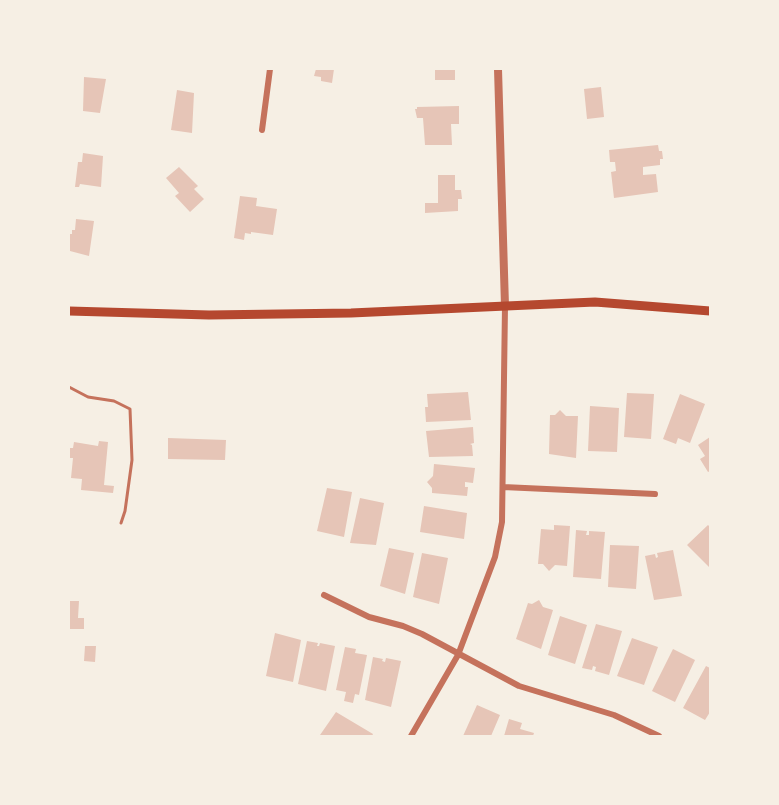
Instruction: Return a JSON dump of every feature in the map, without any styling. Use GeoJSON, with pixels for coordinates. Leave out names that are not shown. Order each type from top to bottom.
{"type":"FeatureCollection","features":[{"type":"Feature","properties":{"kind":"main road"},"geometry":{"type":"LineString","coordinates":[[69,310],[209,315],[351,313],[595,302],[710,311]]}},
{"type":"Feature","properties":{"kind":"street"},"geometry":{"type":"LineString","coordinates":[[262,130],[270,69]]}},
{"type":"Feature","properties":{"kind":"street"},"geometry":{"type":"LineString","coordinates":[[411,736],[458,655],[495,557],[502,522],[505,306],[498,69]]}},
{"type":"Feature","properties":{"kind":"street"},"geometry":{"type":"LineString","coordinates":[[503,487],[655,494]]}},
{"type":"Feature","properties":{"kind":"street"},"geometry":{"type":"LineString","coordinates":[[324,595],[369,617],[423,634],[519,686],[614,715],[659,736]]}},
{"type":"Feature","properties":{"kind":"lane"},"geometry":{"type":"LineString","coordinates":[[69,387],[88,397],[114,401],[130,409],[132,460],[125,511],[121,523]]}},
{"type":"Feature","properties":{"kind":"building"},"geometry":{"type":"Polygon","coordinates":[[[316,69],[334,69],[332,83],[321,81],[321,77],[314,76],[316,69]]]}},
{"type":"Feature","properties":{"kind":"building"},"geometry":{"type":"Polygon","coordinates":[[[435,69],[455,69],[455,80],[435,80],[435,69]]]}},
{"type":"Feature","properties":{"kind":"building"},"geometry":{"type":"Polygon","coordinates":[[[84,77],[106,79],[100,113],[83,111],[84,77]]]}},
{"type":"Feature","properties":{"kind":"building"},"geometry":{"type":"Polygon","coordinates":[[[601,87],[604,117],[587,119],[584,89],[601,87]]]}},
{"type":"Feature","properties":{"kind":"building"},"geometry":{"type":"Polygon","coordinates":[[[177,90],[194,93],[192,133],[171,130],[177,90]]]}},
{"type":"Feature","properties":{"kind":"building"},"geometry":{"type":"Polygon","coordinates":[[[459,106],[459,124],[451,124],[452,145],[425,145],[423,118],[417,118],[415,109],[417,107],[459,106]]]}},
{"type":"Feature","properties":{"kind":"building"},"geometry":{"type":"Polygon","coordinates":[[[658,145],[663,159],[660,159],[660,165],[643,167],[643,175],[656,174],[658,192],[614,198],[611,172],[616,171],[615,162],[610,162],[609,150],[658,145]]]}},
{"type":"Feature","properties":{"kind":"building"},"geometry":{"type":"Polygon","coordinates":[[[83,153],[103,156],[101,187],[80,184],[79,187],[75,187],[78,162],[82,162],[83,153]]]}},
{"type":"Feature","properties":{"kind":"building"},"geometry":{"type":"Polygon","coordinates":[[[179,167],[198,186],[194,189],[204,199],[190,212],[175,196],[179,193],[166,178],[179,167]]]}},
{"type":"Feature","properties":{"kind":"building"},"geometry":{"type":"Polygon","coordinates":[[[438,175],[455,175],[455,190],[461,190],[462,199],[458,199],[458,211],[425,213],[425,203],[438,203],[438,175]]]}},
{"type":"Feature","properties":{"kind":"building"},"geometry":{"type":"Polygon","coordinates":[[[240,196],[257,198],[256,206],[277,209],[273,235],[251,232],[251,234],[245,233],[244,240],[234,238],[240,196]]]}},
{"type":"Feature","properties":{"kind":"building"},"geometry":{"type":"Polygon","coordinates":[[[76,219],[94,221],[89,256],[70,251],[69,234],[75,230],[76,219]]]}},
{"type":"Feature","properties":{"kind":"building"},"geometry":{"type":"Polygon","coordinates":[[[468,392],[471,420],[426,422],[427,394],[468,392]]]}},
{"type":"Feature","properties":{"kind":"building"},"geometry":{"type":"Polygon","coordinates":[[[627,393],[654,394],[651,439],[624,437],[627,393]]]}},
{"type":"Feature","properties":{"kind":"building"},"geometry":{"type":"Polygon","coordinates":[[[680,394],[705,404],[690,443],[678,438],[676,444],[663,439],[680,394]]]}},
{"type":"Feature","properties":{"kind":"building"},"geometry":{"type":"Polygon","coordinates":[[[590,406],[619,408],[617,452],[588,451],[590,406]]]}},
{"type":"Feature","properties":{"kind":"building"},"geometry":{"type":"Polygon","coordinates":[[[560,410],[566,416],[578,416],[576,458],[549,454],[550,415],[555,415],[560,410]]]}},
{"type":"Feature","properties":{"kind":"building"},"geometry":{"type":"Polygon","coordinates":[[[473,427],[474,443],[470,444],[473,456],[429,457],[426,431],[473,427]]]}},
{"type":"Feature","properties":{"kind":"building"},"geometry":{"type":"Polygon","coordinates":[[[710,437],[710,471],[708,472],[700,459],[705,456],[698,445],[710,437]]]}},
{"type":"Feature","properties":{"kind":"building"},"geometry":{"type":"Polygon","coordinates":[[[168,438],[226,440],[225,460],[168,459],[168,438]]]}},
{"type":"Feature","properties":{"kind":"building"},"geometry":{"type":"Polygon","coordinates":[[[99,441],[108,442],[104,485],[114,486],[113,493],[81,490],[82,479],[71,478],[73,458],[69,458],[69,448],[73,448],[74,442],[98,446],[99,441]]]}},
{"type":"Feature","properties":{"kind":"building"},"geometry":{"type":"Polygon","coordinates":[[[434,464],[475,468],[473,483],[465,482],[465,487],[468,487],[467,496],[432,493],[432,488],[427,482],[433,476],[434,464]]]}},
{"type":"Feature","properties":{"kind":"building"},"geometry":{"type":"Polygon","coordinates":[[[327,488],[352,492],[344,537],[317,531],[327,488]]]}},
{"type":"Feature","properties":{"kind":"building"},"geometry":{"type":"Polygon","coordinates":[[[360,498],[384,503],[376,545],[350,543],[360,498]]]}},
{"type":"Feature","properties":{"kind":"building"},"geometry":{"type":"Polygon","coordinates":[[[424,506],[467,513],[464,539],[420,532],[424,506]]]}},
{"type":"Feature","properties":{"kind":"building"},"geometry":{"type":"Polygon","coordinates":[[[554,525],[570,526],[567,566],[555,565],[549,571],[543,564],[538,564],[541,529],[554,530],[554,525]]]}},
{"type":"Feature","properties":{"kind":"building"},"geometry":{"type":"Polygon","coordinates":[[[708,525],[710,527],[710,568],[687,545],[708,525]]]}},
{"type":"Feature","properties":{"kind":"building"},"geometry":{"type":"Polygon","coordinates":[[[576,530],[587,531],[586,535],[589,535],[589,531],[605,532],[601,579],[573,577],[576,530]]]}},
{"type":"Feature","properties":{"kind":"building"},"geometry":{"type":"Polygon","coordinates":[[[610,545],[639,546],[636,589],[608,587],[610,545]]]}},
{"type":"Feature","properties":{"kind":"building"},"geometry":{"type":"Polygon","coordinates":[[[389,548],[414,553],[405,594],[380,586],[389,548]]]}},
{"type":"Feature","properties":{"kind":"building"},"geometry":{"type":"Polygon","coordinates":[[[673,550],[682,596],[654,600],[645,556],[655,554],[656,558],[657,553],[673,550]]]}},
{"type":"Feature","properties":{"kind":"building"},"geometry":{"type":"Polygon","coordinates":[[[422,553],[448,558],[439,604],[413,597],[422,553]]]}},
{"type":"Feature","properties":{"kind":"building"},"geometry":{"type":"Polygon","coordinates":[[[539,600],[543,607],[553,610],[541,649],[516,639],[528,603],[532,604],[539,600]]]}},
{"type":"Feature","properties":{"kind":"building"},"geometry":{"type":"Polygon","coordinates":[[[69,601],[79,601],[78,618],[84,618],[84,629],[69,629],[69,601]]]}},
{"type":"Feature","properties":{"kind":"building"},"geometry":{"type":"Polygon","coordinates":[[[560,616],[587,625],[575,664],[548,655],[560,616]]]}},
{"type":"Feature","properties":{"kind":"building"},"geometry":{"type":"Polygon","coordinates":[[[596,624],[622,631],[609,675],[595,671],[596,667],[593,666],[592,670],[582,668],[596,624]]]}},
{"type":"Feature","properties":{"kind":"building"},"geometry":{"type":"Polygon","coordinates":[[[275,633],[301,640],[293,682],[266,676],[275,633]]]}},
{"type":"Feature","properties":{"kind":"building"},"geometry":{"type":"Polygon","coordinates":[[[632,638],[658,647],[644,685],[617,676],[632,638]]]}},
{"type":"Feature","properties":{"kind":"building"},"geometry":{"type":"Polygon","coordinates":[[[307,641],[318,643],[317,646],[320,643],[335,646],[326,691],[298,684],[307,641]]]}},
{"type":"Feature","properties":{"kind":"building"},"geometry":{"type":"Polygon","coordinates":[[[85,646],[96,646],[95,662],[84,661],[85,646]]]}},
{"type":"Feature","properties":{"kind":"building"},"geometry":{"type":"Polygon","coordinates":[[[345,647],[356,649],[355,653],[367,655],[359,695],[355,694],[353,703],[344,701],[346,692],[336,690],[345,647]]]}},
{"type":"Feature","properties":{"kind":"building"},"geometry":{"type":"Polygon","coordinates":[[[673,649],[695,660],[675,702],[652,691],[673,649]]]}},
{"type":"Feature","properties":{"kind":"building"},"geometry":{"type":"Polygon","coordinates":[[[373,657],[383,659],[382,661],[385,662],[386,658],[401,661],[391,707],[365,700],[373,657]]]}},
{"type":"Feature","properties":{"kind":"building"},"geometry":{"type":"Polygon","coordinates":[[[706,666],[710,668],[710,712],[705,720],[683,708],[706,666]]]}},
{"type":"Feature","properties":{"kind":"building"},"geometry":{"type":"Polygon","coordinates":[[[477,705],[500,715],[491,736],[463,736],[477,705]]]}},
{"type":"Feature","properties":{"kind":"building"},"geometry":{"type":"Polygon","coordinates":[[[336,712],[373,734],[372,736],[320,735],[336,712]]]}},
{"type":"Feature","properties":{"kind":"building"},"geometry":{"type":"Polygon","coordinates":[[[509,719],[522,723],[520,729],[534,733],[533,736],[504,736],[509,719]]]}}]}
